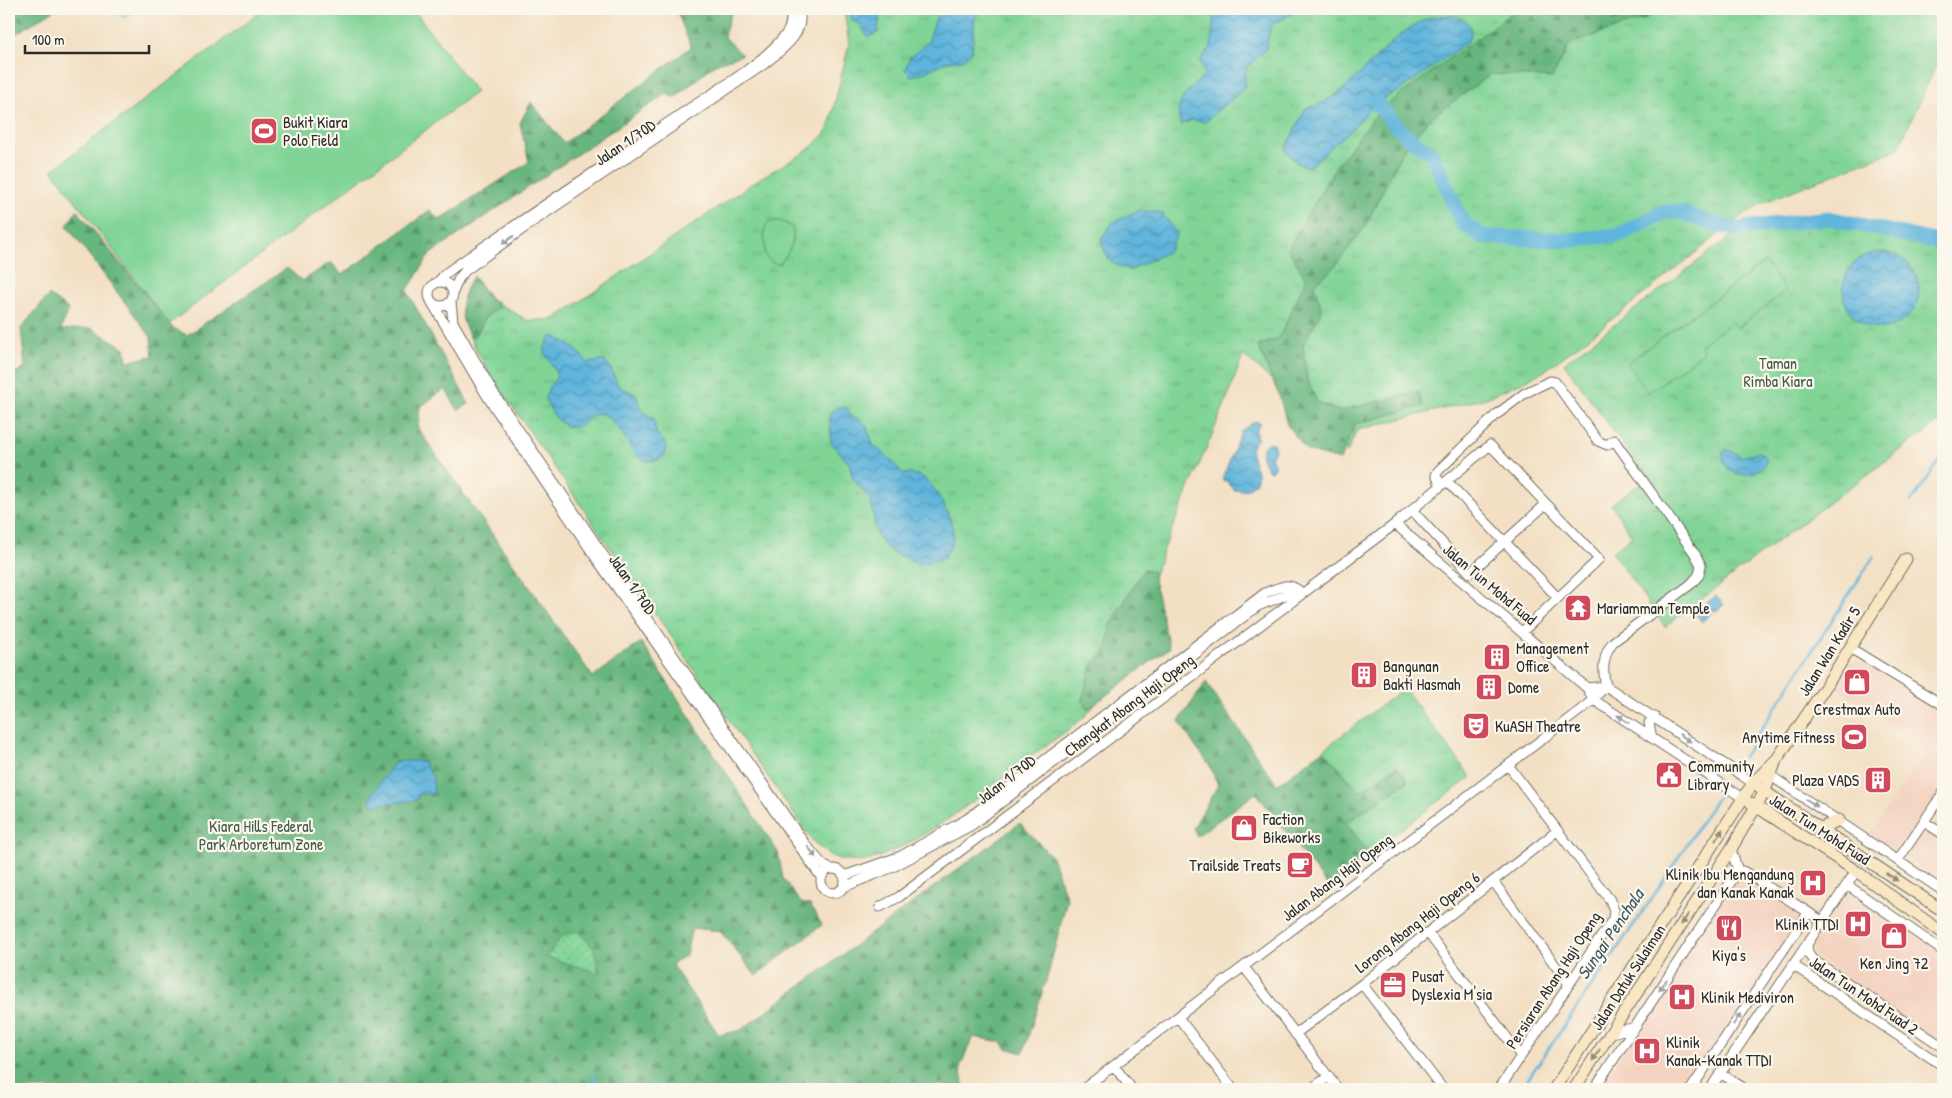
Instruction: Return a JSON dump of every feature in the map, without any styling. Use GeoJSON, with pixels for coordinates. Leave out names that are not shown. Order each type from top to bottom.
{"type":"FeatureCollection","features":[{"type":"Feature","properties":{"kind":"main road","name":"Jalan Wan Kadir 5"},"geometry":{"type":"LineString","coordinates":[[1753,783],[1777,759],[1826,686],[1906,559]]}},
{"type":"Feature","properties":{"kind":"main road","name":"Jalan Wan Kadir 5"},"geometry":{"type":"LineString","coordinates":[[1756,807],[1765,791],[1777,759]]}},
{"type":"Feature","properties":{"kind":"main road","name":"Jalan Tun Mohd Fuad"},"geometry":{"type":"LineString","coordinates":[[1753,783],[1943,911]]}},
{"type":"Feature","properties":{"kind":"main road","name":"Jalan Datuk Sulaiman"},"geometry":{"type":"LineString","coordinates":[[1554,1089],[1753,783]]}},
{"type":"Feature","properties":{"kind":"main road","name":"Jalan Tun Mohd Fuad"},"geometry":{"type":"LineString","coordinates":[[1743,798],[1856,871],[1943,933]]}},
{"type":"Feature","properties":{"kind":"main road","name":"Jalan Datuk Sulaiman"},"geometry":{"type":"LineString","coordinates":[[1574,1089],[1731,849],[1756,807]]}},
{"type":"Feature","properties":{"kind":"main road"},"geometry":{"type":"LineString","coordinates":[[1742,830],[1764,817],[1774,818]]}},
{"type":"Feature","properties":{"kind":"main road"},"geometry":{"type":"LineString","coordinates":[[1839,820],[1822,831],[1851,858],[1855,864],[1856,871]]}},
{"type":"Feature","properties":{"kind":"street","name":"Jalan 1/70D"},"geometry":{"type":"LineString","coordinates":[[438,282],[446,273],[526,217],[762,59],[788,33],[791,9]]}},
{"type":"Feature","properties":{"kind":"street","name":"Jalan 1/70D"},"geometry":{"type":"LineString","coordinates":[[454,292],[459,278],[473,265],[531,223],[763,65],[794,38],[801,25],[799,9]]}},
{"type":"Feature","properties":{"kind":"street"},"geometry":{"type":"LineString","coordinates":[[438,282],[448,283],[454,292],[451,302],[443,307],[438,306],[429,297],[430,288],[438,282]]}},
{"type":"Feature","properties":{"kind":"street","name":"Jalan 1/70D"},"geometry":{"type":"LineString","coordinates":[[431,301],[487,396],[598,561],[820,877]]}},
{"type":"Feature","properties":{"kind":"street","name":"Jalan 1/70D"},"geometry":{"type":"LineString","coordinates":[[451,302],[453,322],[493,392],[604,556],[806,844],[822,864],[830,869]]}},
{"type":"Feature","properties":{"kind":"street"},"geometry":{"type":"LineString","coordinates":[[1558,598],[1436,475],[1496,415],[1525,393],[1550,381],[1555,382],[1598,441],[1607,445],[1614,440],[1702,565],[1699,575],[1691,584],[1613,642],[1609,648],[1604,667],[1606,686],[1587,688]]}},
{"type":"Feature","properties":{"kind":"street","name":"Changkat Abang Haji Openg"},"geometry":{"type":"LineString","coordinates":[[880,907],[899,897],[1015,812],[1395,524],[1490,445],[1546,504]]}},
{"type":"Feature","properties":{"kind":"street"},"geometry":{"type":"LineString","coordinates":[[1412,510],[1470,573],[1546,504],[1599,560],[1522,632]]}},
{"type":"Feature","properties":{"kind":"street","name":"Jalan Tun Mohd Fuad"},"geometry":{"type":"LineString","coordinates":[[1395,524],[1587,688],[1594,700],[1743,798]]}},
{"type":"Feature","properties":{"kind":"street","name":"Jalan 1/70D"},"geometry":{"type":"LineString","coordinates":[[844,876],[902,856],[967,819],[1265,593],[1288,584],[1296,587],[1299,596],[1288,594],[1258,606],[966,829],[900,864],[844,887]]}},
{"type":"Feature","properties":{"kind":"street"},"geometry":{"type":"LineString","coordinates":[[1850,648],[1943,705]]}},
{"type":"Feature","properties":{"kind":"street","name":"Jalan Abang Haji Openg"},"geometry":{"type":"LineString","coordinates":[[1083,1089],[1594,700],[1606,686]]}},
{"type":"Feature","properties":{"kind":"street","name":"Jalan Tun Mohd Fuad"},"geometry":{"type":"LineString","coordinates":[[1606,686],[1753,783]]}},
{"type":"Feature","properties":{"kind":"street"},"geometry":{"type":"LineString","coordinates":[[1652,738],[1649,723],[1654,717]]}},
{"type":"Feature","properties":{"kind":"street","name":"Persiaran Abang Haji Openg"},"geometry":{"type":"LineString","coordinates":[[1499,1089],[1613,920],[1614,910],[1610,900],[1508,766]]}},
{"type":"Feature","properties":{"kind":"street","name":"Jalan Tun Mohd Fuad"},"geometry":{"type":"LineString","coordinates":[[1771,776],[1943,891]]}},
{"type":"Feature","properties":{"kind":"street"},"geometry":{"type":"LineString","coordinates":[[1898,860],[1943,793]]}},
{"type":"Feature","properties":{"kind":"street"},"geometry":{"type":"LineString","coordinates":[[1924,822],[1943,834]]}},
{"type":"Feature","properties":{"kind":"street","name":"Lorong Abang Haji Openg 6"},"geometry":{"type":"LineString","coordinates":[[1295,1034],[1428,933],[1557,831]]}},
{"type":"Feature","properties":{"kind":"street"},"geometry":{"type":"LineString","coordinates":[[1731,849],[1738,872]]}},
{"type":"Feature","properties":{"kind":"street"},"geometry":{"type":"LineString","coordinates":[[830,869],[838,870],[844,876],[844,887],[838,893],[829,893],[822,887],[820,877],[830,869]]}},
{"type":"Feature","properties":{"kind":"street"},"geometry":{"type":"LineString","coordinates":[[1738,872],[1743,871],[1822,921]]}},
{"type":"Feature","properties":{"kind":"street"},"geometry":{"type":"LineString","coordinates":[[1710,1089],[1856,871]]}},
{"type":"Feature","properties":{"kind":"street"},"geometry":{"type":"LineString","coordinates":[[1594,1089],[1738,872]]}},
{"type":"Feature","properties":{"kind":"street"},"geometry":{"type":"LineString","coordinates":[[1493,882],[1570,984]]}},
{"type":"Feature","properties":{"kind":"street","name":"Jalan Tun Mohd Fuad"},"geometry":{"type":"LineString","coordinates":[[1847,885],[1943,951]]}},
{"type":"Feature","properties":{"kind":"street"},"geometry":{"type":"LineString","coordinates":[[1943,891],[1943,899]]}},
{"type":"Feature","properties":{"kind":"street"},"geometry":{"type":"LineString","coordinates":[[1691,1089],[1808,913]]}},
{"type":"Feature","properties":{"kind":"street"},"geometry":{"type":"LineString","coordinates":[[1428,933],[1521,1056]]}},
{"type":"Feature","properties":{"kind":"street","name":"Jalan Tun Mohd Fuad 2"},"geometry":{"type":"LineString","coordinates":[[1807,945],[1808,953],[1812,958],[1943,1046]]}},
{"type":"Feature","properties":{"kind":"street","name":"Jalan Tun Mohd Fuad 2"},"geometry":{"type":"LineString","coordinates":[[1793,965],[1943,1066]]}},
{"type":"Feature","properties":{"kind":"street"},"geometry":{"type":"LineString","coordinates":[[1244,967],[1338,1089]]}},
{"type":"Feature","properties":{"kind":"street"},"geometry":{"type":"LineString","coordinates":[[1362,984],[1443,1089]]}},
{"type":"Feature","properties":{"kind":"street"},"geometry":{"type":"LineString","coordinates":[[1863,1011],[1872,998]]}},
{"type":"Feature","properties":{"kind":"street"},"geometry":{"type":"LineString","coordinates":[[1178,1017],[1233,1089]]}},
{"type":"Feature","properties":{"kind":"street"},"geometry":{"type":"LineString","coordinates":[[1898,1036],[1907,1022]]}},
{"type":"Feature","properties":{"kind":"street"},"geometry":{"type":"LineString","coordinates":[[1611,1033],[1636,1026]]}},
{"type":"Feature","properties":{"kind":"street"},"geometry":{"type":"LineString","coordinates":[[1114,1066],[1132,1089]]}},
{"type":"Feature","properties":{"kind":"street"},"geometry":{"type":"LineString","coordinates":[[1720,1073],[1745,1089]]}},
{"type":"Feature","properties":{"kind":"street"},"geometry":{"type":"LineString","coordinates":[[1311,1089],[1328,1077]]}},
{"type":"Feature","properties":{"kind":"shaded area"},"geometry":{"type":"Polygon","coordinates":[[[1861,661],[1943,711],[1943,788],[1899,853],[1870,834],[1927,749],[1834,685],[1849,663],[1861,661]]]}},
{"type":"Feature","properties":{"kind":"shaded area"},"geometry":{"type":"Polygon","coordinates":[[[1926,827],[1943,838],[1943,883],[1906,858],[1926,827]]]}},
{"type":"Feature","properties":{"kind":"shaded area"},"geometry":{"type":"Polygon","coordinates":[[[1743,868],[1808,911],[1686,1089],[1598,1089],[1743,868]]]}},
{"type":"Feature","properties":{"kind":"shaded area"},"geometry":{"type":"Polygon","coordinates":[[[1848,892],[1943,951],[1943,1051],[1813,954],[1812,946],[1848,892]]]}},
{"type":"Feature","properties":{"kind":"green space"},"geometry":{"type":"Polygon","coordinates":[[[9,9],[56,9],[9,38],[9,9]]]}},
{"type":"Feature","properties":{"kind":"green space","name":"Bukit Kiara Polo Field"},"geometry":{"type":"Polygon","coordinates":[[[264,9],[413,9],[476,92],[169,324],[52,170],[264,9]]]}},
{"type":"Feature","properties":{"kind":"green space","name":"Kiara Hills Federal Park Arboretum Zone"},"geometry":{"type":"Polygon","coordinates":[[[676,9],[732,9],[724,36],[742,55],[715,64],[675,98],[666,94],[430,254],[407,291],[469,404],[458,410],[445,389],[420,407],[418,429],[593,677],[641,642],[778,852],[783,879],[801,903],[810,905],[822,925],[756,976],[720,931],[692,928],[686,955],[672,965],[719,1035],[741,1030],[1020,823],[1052,857],[1067,899],[1049,971],[1023,1053],[1006,1048],[1002,1042],[973,1037],[960,1067],[964,1088],[938,1085],[932,1089],[9,1089],[9,377],[25,367],[21,328],[49,295],[68,309],[61,330],[91,328],[125,348],[127,361],[153,356],[151,337],[67,226],[77,210],[173,328],[187,335],[287,268],[302,281],[331,262],[342,275],[430,210],[439,220],[529,162],[520,123],[531,102],[564,143],[691,47],[676,9]]]}},
{"type":"Feature","properties":{"kind":"green space"},"geometry":{"type":"Polygon","coordinates":[[[844,9],[1943,9],[1943,50],[1898,149],[1762,203],[1739,218],[1543,372],[1487,398],[1357,430],[1347,453],[1313,416],[1243,355],[1159,562],[1132,635],[1116,670],[1095,705],[1075,725],[970,804],[937,826],[889,853],[856,862],[841,860],[828,854],[811,839],[490,374],[471,338],[463,314],[463,301],[466,289],[473,276],[491,299],[528,321],[554,319],[756,181],[796,158],[814,144],[829,127],[849,44],[844,9]]]}},
{"type":"Feature","properties":{"kind":"green space"},"geometry":{"type":"Polygon","coordinates":[[[1517,9],[1663,9],[1644,19],[1570,44],[1552,78],[1491,74],[1428,120],[1402,152],[1366,225],[1333,269],[1314,284],[1322,310],[1303,345],[1307,379],[1317,402],[1339,411],[1418,392],[1423,406],[1355,424],[1340,460],[1307,451],[1287,425],[1280,398],[1258,346],[1279,338],[1306,279],[1288,249],[1336,166],[1381,109],[1517,9]]]}},
{"type":"Feature","properties":{"kind":"green space"},"geometry":{"type":"Polygon","coordinates":[[[781,221],[792,227],[793,238],[780,264],[770,261],[764,254],[764,233],[769,222],[781,221]]]}},
{"type":"Feature","properties":{"kind":"green space","name":"Taman Rimba Kiara"},"geometry":{"type":"Polygon","coordinates":[[[1830,221],[1938,248],[1943,252],[1943,419],[1808,518],[1665,627],[1612,552],[1632,536],[1611,504],[1648,479],[1564,363],[1734,234],[1830,221]]]}},
{"type":"Feature","properties":{"kind":"green space"},"geometry":{"type":"Polygon","coordinates":[[[1765,262],[1786,291],[1737,328],[1732,322],[1700,345],[1704,352],[1648,393],[1627,363],[1765,262]]]}},
{"type":"Feature","properties":{"kind":"green space"},"geometry":{"type":"Polygon","coordinates":[[[474,278],[489,298],[499,307],[485,318],[477,334],[471,338],[462,315],[462,303],[465,292],[474,278]]]}},
{"type":"Feature","properties":{"kind":"green space"},"geometry":{"type":"Polygon","coordinates":[[[1144,569],[1152,571],[1169,648],[1088,709],[1082,700],[1092,665],[1107,649],[1111,624],[1144,569]]]}},
{"type":"Feature","properties":{"kind":"green space"},"geometry":{"type":"Polygon","coordinates":[[[1206,682],[1277,785],[1323,750],[1360,792],[1397,766],[1408,781],[1346,823],[1369,853],[1330,889],[1256,793],[1197,836],[1193,828],[1218,785],[1209,764],[1196,748],[1179,721],[1206,682]]]}},
{"type":"Feature","properties":{"kind":"green space"},"geometry":{"type":"Polygon","coordinates":[[[1404,688],[1471,777],[1369,853],[1346,823],[1408,781],[1397,766],[1360,792],[1323,750],[1404,688]]]}},
{"type":"Feature","properties":{"kind":"green space"},"geometry":{"type":"Polygon","coordinates":[[[577,931],[594,949],[599,973],[547,957],[561,937],[577,931]]]}},
{"type":"Feature","properties":{"kind":"water"},"geometry":{"type":"Polygon","coordinates":[[[852,9],[881,9],[877,33],[868,37],[859,23],[851,21],[852,9]]]}},
{"type":"Feature","properties":{"kind":"water"},"geometry":{"type":"Polygon","coordinates":[[[939,9],[982,9],[975,18],[972,50],[963,60],[947,61],[925,72],[911,76],[905,70],[910,57],[928,42],[939,9]]]}},
{"type":"Feature","properties":{"kind":"water"},"geometry":{"type":"Polygon","coordinates":[[[1214,9],[1295,9],[1294,13],[1271,25],[1266,49],[1246,68],[1244,88],[1205,122],[1192,120],[1181,125],[1179,109],[1181,102],[1188,91],[1205,75],[1200,61],[1211,47],[1214,9]]]}},
{"type":"Feature","properties":{"kind":"water"},"geometry":{"type":"Polygon","coordinates":[[[1452,15],[1462,19],[1471,29],[1466,43],[1399,91],[1376,102],[1355,126],[1309,167],[1297,163],[1285,150],[1306,108],[1323,102],[1339,93],[1396,38],[1412,27],[1429,18],[1452,15]]]}},
{"type":"Feature","properties":{"kind":"water"},"geometry":{"type":"Polygon","coordinates":[[[1139,210],[1162,213],[1177,234],[1169,251],[1130,270],[1110,261],[1101,240],[1112,223],[1139,210]]]}},
{"type":"Feature","properties":{"kind":"water"},"geometry":{"type":"Polygon","coordinates":[[[1881,252],[1896,255],[1908,263],[1916,275],[1919,290],[1916,305],[1908,317],[1896,325],[1881,328],[1866,325],[1854,317],[1846,305],[1843,290],[1846,275],[1854,263],[1866,255],[1881,252]]]}},
{"type":"Feature","properties":{"kind":"water"},"geometry":{"type":"Polygon","coordinates":[[[552,336],[572,347],[587,363],[604,360],[610,367],[619,387],[636,394],[641,409],[654,419],[656,432],[666,444],[663,458],[655,461],[642,459],[633,451],[618,427],[602,413],[593,415],[575,427],[569,427],[559,421],[545,399],[549,387],[557,377],[545,352],[547,343],[552,336]]]}},
{"type":"Feature","properties":{"kind":"water"},"geometry":{"type":"Polygon","coordinates":[[[839,407],[847,408],[851,417],[858,418],[866,425],[873,445],[887,456],[903,474],[922,477],[933,487],[944,504],[953,531],[952,544],[943,559],[920,564],[887,548],[876,534],[871,500],[853,479],[849,463],[831,442],[830,413],[839,407]]]}},
{"type":"Feature","properties":{"kind":"water"},"geometry":{"type":"Polygon","coordinates":[[[1255,421],[1260,423],[1256,429],[1258,439],[1253,444],[1251,452],[1257,478],[1252,486],[1243,490],[1237,489],[1236,491],[1226,481],[1222,480],[1241,431],[1255,421]]]}},
{"type":"Feature","properties":{"kind":"water"},"geometry":{"type":"Polygon","coordinates":[[[1267,443],[1273,443],[1275,450],[1271,457],[1275,466],[1271,471],[1268,470],[1262,456],[1262,449],[1267,443]]]}},
{"type":"Feature","properties":{"kind":"water"},"geometry":{"type":"Polygon","coordinates":[[[1727,449],[1742,457],[1760,452],[1767,459],[1762,467],[1753,473],[1737,474],[1726,465],[1723,459],[1723,452],[1727,449]]]}},
{"type":"Feature","properties":{"kind":"water"},"geometry":{"type":"Polygon","coordinates":[[[1716,596],[1724,605],[1717,611],[1714,610],[1702,622],[1694,612],[1716,596]]]}},
{"type":"Feature","properties":{"kind":"water"},"geometry":{"type":"Polygon","coordinates":[[[396,761],[423,761],[433,778],[434,794],[419,794],[417,800],[373,805],[370,797],[396,761]]]}},
{"type":"Feature","properties":{"kind":"waterway"},"geometry":{"type":"LineString","coordinates":[[110,9],[125,17],[138,9]]}},
{"type":"Feature","properties":{"kind":"waterway"},"geometry":{"type":"LineString","coordinates":[[1376,102],[1394,124],[1408,137],[1431,152],[1463,224],[1484,237],[1569,240],[1619,235],[1664,212],[1679,212],[1716,225],[1737,229],[1828,218],[1943,243]]}},
{"type":"Feature","properties":{"kind":"waterway","name":"Sungai Penchala"},"geometry":{"type":"LineString","coordinates":[[1911,502],[1943,456]]}},
{"type":"Feature","properties":{"kind":"waterway","name":"Sungai Penchala"},"geometry":{"type":"LineString","coordinates":[[1743,757],[1874,556]]}},
{"type":"Feature","properties":{"kind":"waterway","name":"Sungai Penchala"},"geometry":{"type":"LineString","coordinates":[[1521,1089],[1652,898],[1720,793]]}},
{"type":"Feature","properties":{"kind":"waterway"},"geometry":{"type":"LineString","coordinates":[[592,1075],[604,1089]]}},
{"type":"Feature","properties":{"kind":"place","name":"Bukit Kiara Polo Field"},"geometry":{"type":"Point","coordinates":[264,131]}},
{"type":"Feature","properties":{"kind":"place","name":"Mariamman Temple"},"geometry":{"type":"Point","coordinates":[1578,608]}},
{"type":"Feature","properties":{"kind":"place","name":"Management Office"},"geometry":{"type":"Point","coordinates":[1497,657]}},
{"type":"Feature","properties":{"kind":"place","name":"Bangunan Bakti Hasmah"},"geometry":{"type":"Point","coordinates":[1364,675]}},
{"type":"Feature","properties":{"kind":"place","name":"Crestmax Auto"},"geometry":{"type":"Point","coordinates":[1857,682]}},
{"type":"Feature","properties":{"kind":"place","name":"Dome"},"geometry":{"type":"Point","coordinates":[1489,687]}},
{"type":"Feature","properties":{"kind":"place","name":"KuASH Theatre"},"geometry":{"type":"Point","coordinates":[1476,726]}},
{"type":"Feature","properties":{"kind":"place","name":"Anytime Fitness"},"geometry":{"type":"Point","coordinates":[1854,737]}},
{"type":"Feature","properties":{"kind":"place","name":"Community Library"},"geometry":{"type":"Point","coordinates":[1669,775]}},
{"type":"Feature","properties":{"kind":"place","name":"Plaza VADS"},"geometry":{"type":"Point","coordinates":[1878,780]}},
{"type":"Feature","properties":{"kind":"place","name":"Faction Bikeworks"},"geometry":{"type":"Point","coordinates":[1244,828]}},
{"type":"Feature","properties":{"kind":"place","name":"Trailside Treats"},"geometry":{"type":"Point","coordinates":[1300,865]}},
{"type":"Feature","properties":{"kind":"place","name":"Klinik Ibu Mengandung dan Kanak Kanak"},"geometry":{"type":"Point","coordinates":[1813,883]}},
{"type":"Feature","properties":{"kind":"place","name":"Klinik TTDI"},"geometry":{"type":"Point","coordinates":[1858,924]}},
{"type":"Feature","properties":{"kind":"place","name":"Kiya's"},"geometry":{"type":"Point","coordinates":[1729,928]}},
{"type":"Feature","properties":{"kind":"place","name":"Ken Jing 72"},"geometry":{"type":"Point","coordinates":[1894,936]}},
{"type":"Feature","properties":{"kind":"place","name":"Pusat Dyslexia M'sia"},"geometry":{"type":"Point","coordinates":[1393,985]}},
{"type":"Feature","properties":{"kind":"place","name":"Klinik Mediviron"},"geometry":{"type":"Point","coordinates":[1682,997]}},
{"type":"Feature","properties":{"kind":"place","name":"Klinik Kanak-Kanak TTDI"},"geometry":{"type":"Point","coordinates":[1647,1051]}}]}
